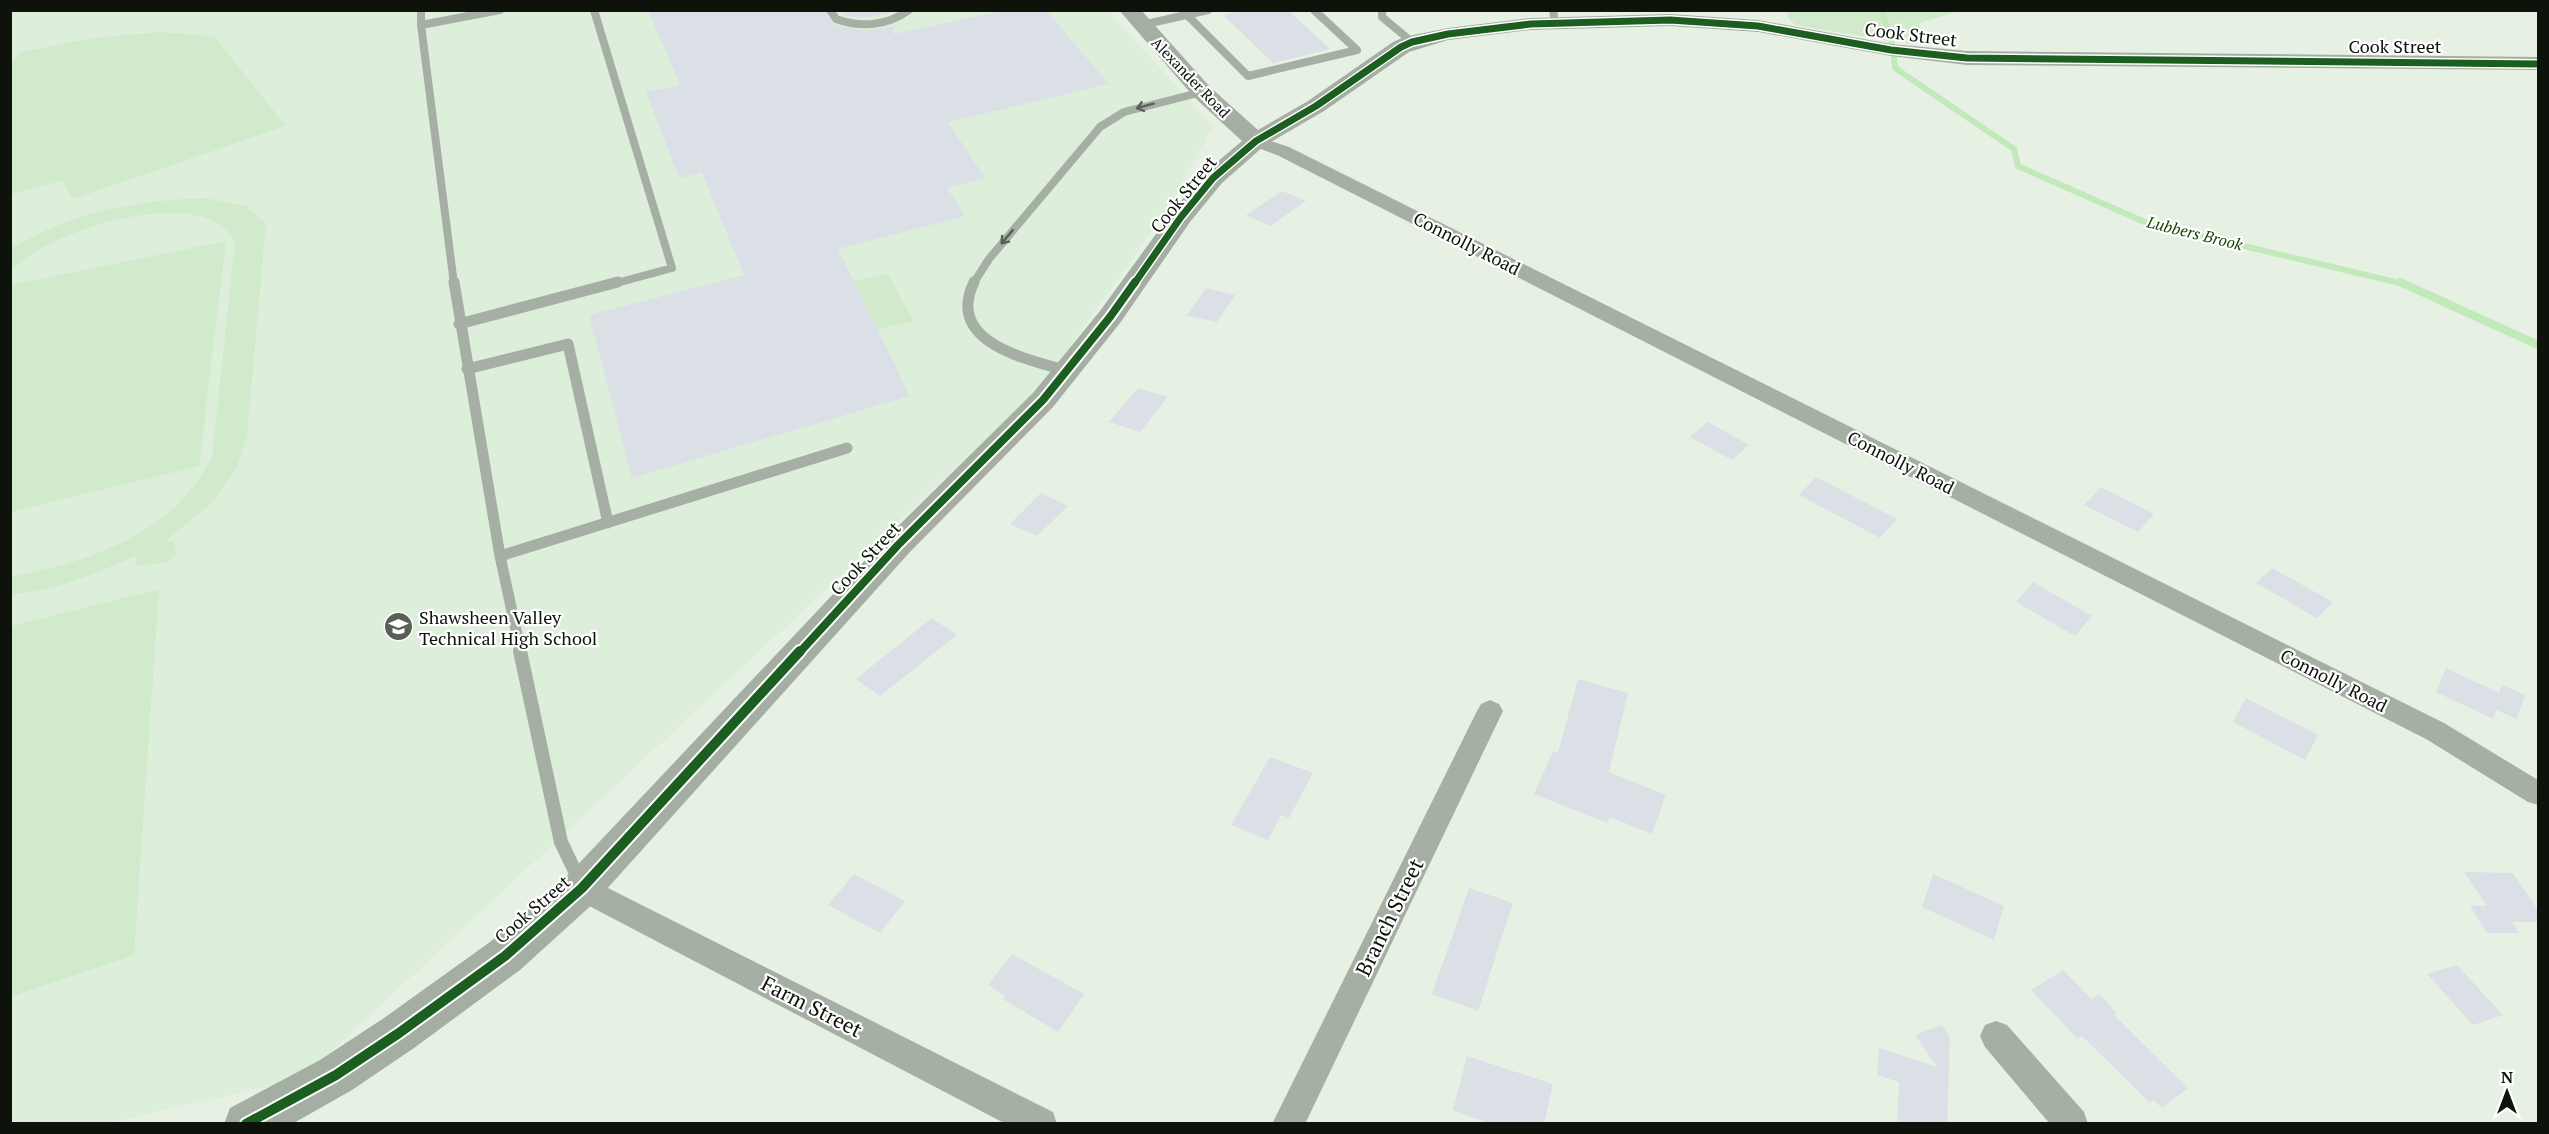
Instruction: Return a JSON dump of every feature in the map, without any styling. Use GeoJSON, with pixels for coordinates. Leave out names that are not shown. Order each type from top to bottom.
{"type":"FeatureCollection","features":[{"type":"Feature","properties":{"kind":"street","name":"Cook Street"},"geometry":{"type":"LineString","coordinates":[[246,1124],[336,1075],[399,1033],[505,956],[582,888],[898,545],[997,448],[1068,371],[1181,217],[1213,178],[1256,141],[1316,106],[1401,47],[1412,42],[1554,16],[1725,22],[1891,50],[1967,58],[2538,64]]}},
{"type":"Feature","properties":{"kind":"street","name":"Alexander Road"},"geometry":{"type":"LineString","coordinates":[[1136,18],[1202,92],[1256,141]]}},
{"type":"Feature","properties":{"kind":"street","name":"Connolly Road"},"geometry":{"type":"LineString","coordinates":[[1256,141],[1294,156],[2435,731],[2538,794]]}},
{"type":"Feature","properties":{"kind":"street","name":"Branch Street"},"geometry":{"type":"LineString","coordinates":[[1288,1124],[1490,711]]}},
{"type":"Feature","properties":{"kind":"street","name":"Farm Street"},"geometry":{"type":"LineString","coordinates":[[582,888],[1041,1124]]}},
{"type":"Feature","properties":{"kind":"street"},"geometry":{"type":"LineString","coordinates":[[1996,1036],[2072,1124]]}},
{"type":"Feature","properties":{"kind":"lane"},"geometry":{"type":"LineString","coordinates":[[420,10],[459,324],[500,556],[561,842],[582,888]]}},
{"type":"Feature","properties":{"kind":"lane"},"geometry":{"type":"LineString","coordinates":[[421,25],[500,10]]}},
{"type":"Feature","properties":{"kind":"lane"},"geometry":{"type":"LineString","coordinates":[[459,324],[672,268],[594,10]]}},
{"type":"Feature","properties":{"kind":"lane"},"geometry":{"type":"LineString","coordinates":[[830,10],[836,19],[846,24],[871,24],[904,15],[909,10]]}},
{"type":"Feature","properties":{"kind":"lane"},"geometry":{"type":"LineString","coordinates":[[1136,18],[1187,15],[1208,10]]}},
{"type":"Feature","properties":{"kind":"lane"},"geometry":{"type":"LineString","coordinates":[[1187,15],[1248,76],[1357,50],[1314,10]]}},
{"type":"Feature","properties":{"kind":"lane"},"geometry":{"type":"LineString","coordinates":[[1382,10],[1382,17],[1412,42]]}},
{"type":"Feature","properties":{"kind":"lane"},"geometry":{"type":"LineString","coordinates":[[1068,371],[1010,353],[986,341],[973,327],[967,314],[968,297],[975,280],[988,259],[1100,127],[1124,112],[1202,92]]}},
{"type":"Feature","properties":{"kind":"lane"},"geometry":{"type":"LineString","coordinates":[[467,369],[568,344],[608,523]]}},
{"type":"Feature","properties":{"kind":"lane"},"geometry":{"type":"LineString","coordinates":[[500,556],[847,448]]}},
{"type":"Feature","properties":{"kind":"shaded area"},"geometry":{"type":"Polygon","coordinates":[[[1789,10],[1959,11],[1919,23],[1923,37],[1915,45],[1795,25],[1787,16],[1789,10]]]}},
{"type":"Feature","properties":{"kind":"shaded area","name":"Shawsheen Valley Technical High School"},"geometry":{"type":"Polygon","coordinates":[[[10,11],[1108,11],[1213,126],[1173,201],[1040,389],[302,1079],[108,1123],[11,1123],[10,11]]]}},
{"type":"Feature","properties":{"kind":"shaded area"},"geometry":{"type":"Polygon","coordinates":[[[159,32],[214,36],[286,126],[73,199],[62,181],[11,194],[11,67],[18,53],[93,38],[159,32]]]}},
{"type":"Feature","properties":{"kind":"shaded area"},"geometry":{"type":"Polygon","coordinates":[[[205,198],[246,206],[266,224],[247,435],[237,468],[213,502],[165,542],[174,542],[177,553],[166,563],[135,566],[137,555],[59,586],[11,594],[11,576],[70,563],[127,540],[152,525],[176,506],[196,483],[212,457],[235,241],[211,220],[169,213],[146,214],[122,219],[75,233],[37,251],[11,270],[11,248],[56,226],[93,213],[148,202],[205,198]]]}},
{"type":"Feature","properties":{"kind":"shaded area"},"geometry":{"type":"Polygon","coordinates":[[[226,241],[199,466],[11,512],[11,285],[226,241]]]}},
{"type":"Feature","properties":{"kind":"shaded area"},"geometry":{"type":"Polygon","coordinates":[[[888,273],[913,321],[869,332],[843,284],[888,273]]]}},
{"type":"Feature","properties":{"kind":"shaded area"},"geometry":{"type":"Polygon","coordinates":[[[159,589],[134,955],[11,997],[11,626],[159,589]]]}},
{"type":"Feature","properties":{"kind":"building"},"geometry":{"type":"Polygon","coordinates":[[[648,10],[824,10],[834,25],[864,31],[893,26],[894,34],[1006,10],[1046,10],[1109,84],[948,122],[985,178],[947,188],[965,216],[838,249],[910,396],[632,478],[589,315],[744,275],[702,173],[679,178],[646,92],[680,85],[648,10]]]}},
{"type":"Feature","properties":{"kind":"building"},"geometry":{"type":"Polygon","coordinates":[[[838,10],[892,10],[892,12],[864,18],[847,16],[838,10]]]}},
{"type":"Feature","properties":{"kind":"building"},"geometry":{"type":"Polygon","coordinates":[[[1244,10],[1288,10],[1330,49],[1273,63],[1223,15],[1244,10]]]}},
{"type":"Feature","properties":{"kind":"building"},"geometry":{"type":"Polygon","coordinates":[[[1282,191],[1306,201],[1270,226],[1246,215],[1282,191]]]}},
{"type":"Feature","properties":{"kind":"building"},"geometry":{"type":"Polygon","coordinates":[[[1206,288],[1235,295],[1217,322],[1187,316],[1206,288]]]}},
{"type":"Feature","properties":{"kind":"building"},"geometry":{"type":"Polygon","coordinates":[[[1138,388],[1168,397],[1140,432],[1109,422],[1138,388]]]}},
{"type":"Feature","properties":{"kind":"building"},"geometry":{"type":"Polygon","coordinates":[[[1708,422],[1749,445],[1732,460],[1690,437],[1708,422]]]}},
{"type":"Feature","properties":{"kind":"building"},"geometry":{"type":"Polygon","coordinates":[[[1816,477],[1897,519],[1880,538],[1799,495],[1816,477]]]}},
{"type":"Feature","properties":{"kind":"building"},"geometry":{"type":"Polygon","coordinates":[[[2101,487],[2154,514],[2138,532],[2084,505],[2101,487]]]}},
{"type":"Feature","properties":{"kind":"building"},"geometry":{"type":"Polygon","coordinates":[[[1041,493],[1068,506],[1037,536],[1010,524],[1041,493]]]}},
{"type":"Feature","properties":{"kind":"building"},"geometry":{"type":"Polygon","coordinates":[[[2272,568],[2333,602],[2317,618],[2256,583],[2272,568]]]}},
{"type":"Feature","properties":{"kind":"building"},"geometry":{"type":"Polygon","coordinates":[[[2033,582],[2092,616],[2075,636],[2016,602],[2033,582]]]}},
{"type":"Feature","properties":{"kind":"building"},"geometry":{"type":"Polygon","coordinates":[[[932,618],[957,635],[880,696],[856,679],[932,618]]]}},
{"type":"Feature","properties":{"kind":"building"},"geometry":{"type":"Polygon","coordinates":[[[2446,668],[2499,693],[2502,685],[2525,695],[2517,719],[2496,710],[2493,719],[2436,692],[2446,668]]]}},
{"type":"Feature","properties":{"kind":"building"},"geometry":{"type":"Polygon","coordinates":[[[1578,679],[1628,693],[1609,772],[1666,795],[1652,834],[1610,817],[1607,823],[1534,794],[1553,751],[1558,753],[1578,679]]]}},
{"type":"Feature","properties":{"kind":"building"},"geometry":{"type":"Polygon","coordinates":[[[2246,698],[2318,735],[2305,760],[2233,722],[2246,698]]]}},
{"type":"Feature","properties":{"kind":"building"},"geometry":{"type":"Polygon","coordinates":[[[1270,757],[1313,773],[1289,818],[1281,815],[1268,840],[1231,825],[1270,757]]]}},
{"type":"Feature","properties":{"kind":"building"},"geometry":{"type":"Polygon","coordinates":[[[2464,872],[2513,873],[2538,910],[2538,922],[2512,922],[2519,933],[2487,933],[2470,906],[2487,906],[2464,872]]]}},
{"type":"Feature","properties":{"kind":"building"},"geometry":{"type":"Polygon","coordinates":[[[854,874],[905,901],[880,933],[828,905],[854,874]]]}},
{"type":"Feature","properties":{"kind":"building"},"geometry":{"type":"Polygon","coordinates":[[[1933,874],[2004,906],[1994,940],[1922,907],[1933,874]]]}},
{"type":"Feature","properties":{"kind":"building"},"geometry":{"type":"Polygon","coordinates":[[[1469,888],[1513,903],[1478,1011],[1432,994],[1469,888]]]}},
{"type":"Feature","properties":{"kind":"building"},"geometry":{"type":"Polygon","coordinates":[[[1012,954],[1084,994],[1058,1032],[1003,999],[1005,996],[988,985],[1012,954]]]}},
{"type":"Feature","properties":{"kind":"building"},"geometry":{"type":"Polygon","coordinates":[[[2457,965],[2503,1015],[2473,1025],[2427,974],[2457,965]]]}},
{"type":"Feature","properties":{"kind":"building"},"geometry":{"type":"Polygon","coordinates":[[[2063,970],[2091,999],[2099,994],[2117,1013],[2114,1015],[2188,1088],[2162,1108],[2154,1100],[2150,1103],[2082,1036],[2078,1039],[2031,990],[2063,970]]]}},
{"type":"Feature","properties":{"kind":"building"},"geometry":{"type":"Polygon","coordinates":[[[1942,1025],[1950,1037],[1947,1124],[1897,1124],[1899,1082],[1877,1075],[1879,1048],[1937,1067],[1915,1035],[1942,1025]]]}},
{"type":"Feature","properties":{"kind":"building"},"geometry":{"type":"Polygon","coordinates":[[[1467,1056],[1553,1084],[1544,1124],[1491,1124],[1453,1110],[1467,1056]]]}},
{"type":"Feature","properties":{"kind":"waterway","name":"Lubbers Brook"},"geometry":{"type":"LineString","coordinates":[[1882,10],[1892,42]]}},
{"type":"Feature","properties":{"kind":"waterway","name":"Lubbers Brook"},"geometry":{"type":"LineString","coordinates":[[1894,57],[1895,68],[2014,149],[2018,166],[2147,223],[2404,284]]}},
{"type":"Feature","properties":{"kind":"waterway","name":"Lubbers Brook"},"geometry":{"type":"LineString","coordinates":[[2400,282],[2538,345]]}},
{"type":"Feature","properties":{"kind":"cycle path"},"geometry":{"type":"LineString","coordinates":[[246,1124],[336,1075],[399,1033],[505,956],[582,888],[898,545],[1043,400],[1110,317],[1181,217],[1213,178],[1256,141],[1316,106],[1401,47],[1412,42],[1448,34],[1531,24],[1670,20],[1758,26],[1891,50],[1967,58],[2538,64]]}},
{"type":"Feature","properties":{"kind":"place","name":"Shawsheen Valley Technical High School"},"geometry":{"type":"Point","coordinates":[398,627]}}]}
